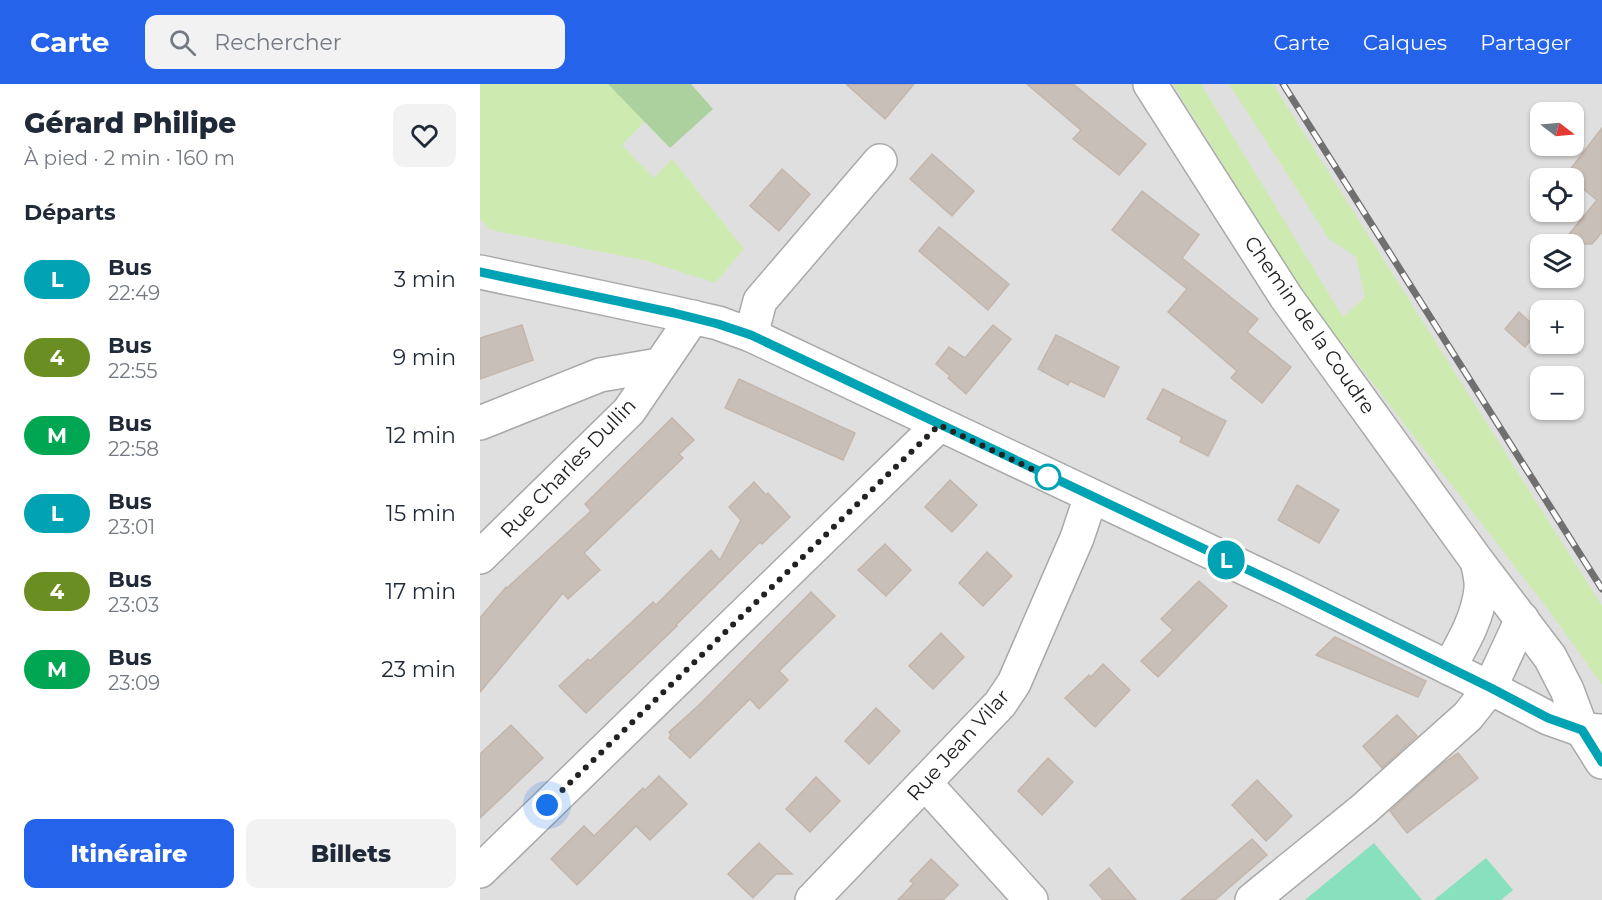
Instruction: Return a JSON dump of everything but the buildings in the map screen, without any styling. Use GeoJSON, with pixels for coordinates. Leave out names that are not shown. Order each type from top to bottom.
{"type":"FeatureCollection","features":[{"type":"Feature","properties":{"kind":"street","name":"Chemin de la Coudre"},"geometry":{"type":"LineString","coordinates":[[1150,84],[1287,297],[1550,657],[1592,730],[1602,762]]}},
{"type":"Feature","properties":{"kind":"street"},"geometry":{"type":"LineString","coordinates":[[751,335],[760,301],[880,160]]}},
{"type":"Feature","properties":{"kind":"street"},"geometry":{"type":"LineString","coordinates":[[480,272],[693,317],[751,335],[1289,589],[1548,718],[1592,730]]}},
{"type":"Feature","properties":{"kind":"street","name":"Rue Charles Dullin"},"geometry":{"type":"LineString","coordinates":[[480,557],[629,411],[693,317]]}},
{"type":"Feature","properties":{"kind":"street"},"geometry":{"type":"LineString","coordinates":[[480,423],[600,375],[659,365]]}},
{"type":"Feature","properties":{"kind":"street"},"geometry":{"type":"LineString","coordinates":[[480,871],[939,425]]}},
{"type":"Feature","properties":{"kind":"street","name":"Rue Jean Vilar"},"geometry":{"type":"LineString","coordinates":[[812,900],[1000,704],[1014,683],[1077,538],[1091,496]]}},
{"type":"Feature","properties":{"kind":"street"},"geometry":{"type":"LineString","coordinates":[[1449,668],[1467,636],[1477,609],[1481,587],[1478,561]]}},
{"type":"Feature","properties":{"kind":"street"},"geometry":{"type":"LineString","coordinates":[[1252,900],[1364,809],[1468,716],[1491,688],[1521,619]]}},
{"type":"Feature","properties":{"kind":"street"},"geometry":{"type":"LineString","coordinates":[[925,783],[1031,900]]}},
{"type":"Feature","properties":{"kind":"shaded area"},"geometry":{"type":"Polygon","coordinates":[[[480,84],[1602,84],[1602,900],[480,900],[480,84]]]}},
{"type":"Feature","properties":{"kind":"green space"},"geometry":{"type":"Polygon","coordinates":[[[480,84],[608,84],[645,121],[622,145],[654,178],[672,159],[744,249],[715,283],[648,261],[491,230],[480,219],[480,84]]]}},
{"type":"Feature","properties":{"kind":"green space"},"geometry":{"type":"Polygon","coordinates":[[[608,84],[691,84],[713,109],[670,148],[608,84]]]}},
{"type":"Feature","properties":{"kind":"green space"},"geometry":{"type":"Polygon","coordinates":[[[1173,84],[1201,84],[1343,317],[1365,297],[1356,257],[1329,239],[1229,84],[1273,84],[1602,606],[1602,685],[1551,613],[1299,288],[1173,84]]]}},
{"type":"Feature","properties":{"kind":"green space"},"geometry":{"type":"Polygon","coordinates":[[[1374,843],[1422,900],[1305,900],[1374,843]]]}},
{"type":"Feature","properties":{"kind":"green space"},"geometry":{"type":"Polygon","coordinates":[[[1486,858],[1513,890],[1501,900],[1434,900],[1486,858]]]}},
{"type":"Feature","properties":{"kind":"railway"},"geometry":{"type":"LineString","coordinates":[[1283,84],[1602,589]]}},
{"type":"Feature","properties":{"kind":"bus line","name":"L"},"geometry":{"type":"LineString","coordinates":[[480,272],[674,313],[751,335],[1289,589],[1548,718],[1582,730],[1602,762]]}},
{"type":"Feature","properties":{"kind":"route"},"geometry":{"type":"LineString","coordinates":[[547,805],[939,425],[1053,479],[1048,477]]}}]}
